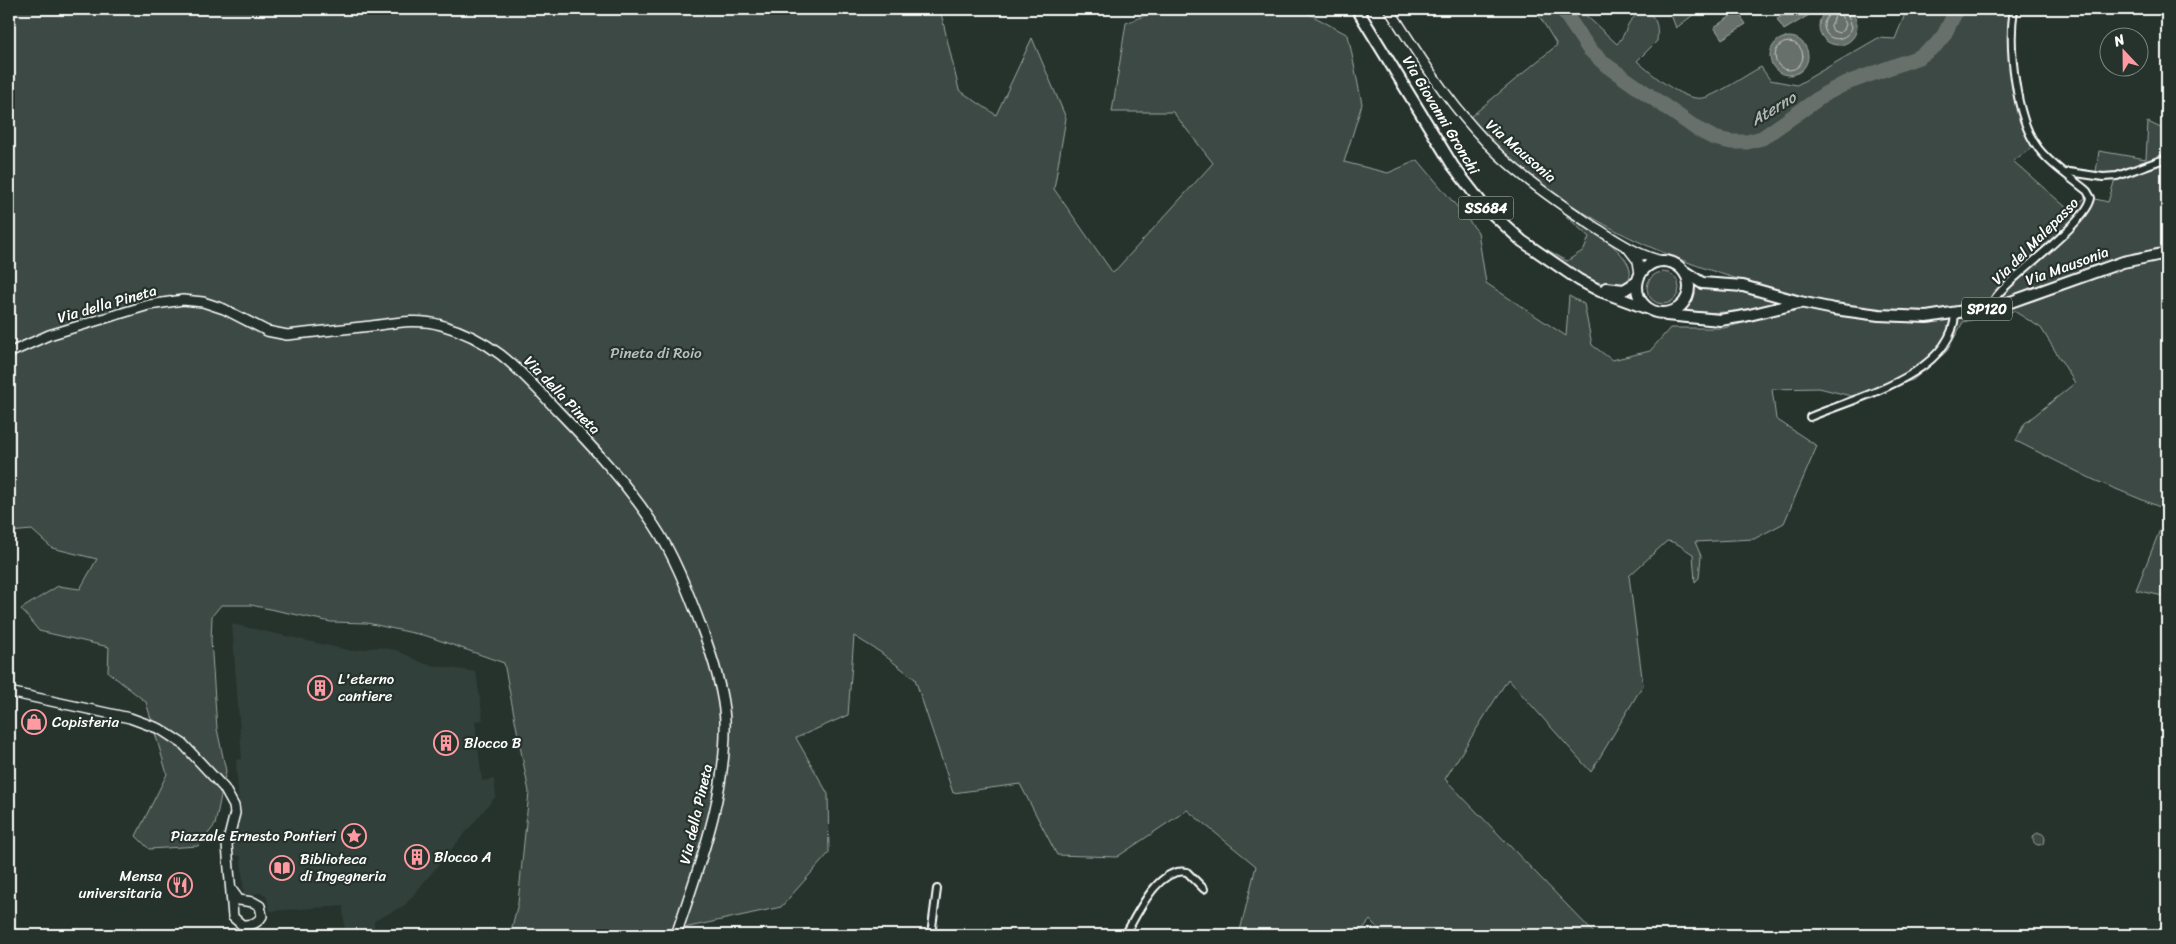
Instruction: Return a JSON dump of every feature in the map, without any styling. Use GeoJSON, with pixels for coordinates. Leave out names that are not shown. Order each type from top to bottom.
{"type":"FeatureCollection","features":[{"type":"Feature","properties":{"kind":"main road","name":"Via Giovanni Gronchi"},"geometry":{"type":"LineString","coordinates":[[1357,9],[1467,187],[1507,228],[1556,266],[1595,288],[1646,308]]}},
{"type":"Feature","properties":{"kind":"main road","name":"Via Mausonia"},"geometry":{"type":"LineString","coordinates":[[1389,9],[1442,89],[1490,146],[1557,201],[1622,244],[1652,259],[1664,261]]}},
{"type":"Feature","properties":{"kind":"main road","name":"Via Mausonia"},"geometry":{"type":"LineString","coordinates":[[1622,244],[1635,256],[1639,278]]}},
{"type":"Feature","properties":{"kind":"main road","name":"Via Mausonia"},"geometry":{"type":"LineString","coordinates":[[1685,272],[1702,283],[1743,286],[1800,302],[1858,313],[1901,317],[1955,314],[1991,308],[2123,262],[2167,253]]}},
{"type":"Feature","properties":{"kind":"main road"},"geometry":{"type":"LineString","coordinates":[[1664,261],[1676,264],[1685,272],[1690,287],[1685,302],[1673,312],[1657,313],[1646,308],[1638,296],[1639,278],[1650,264],[1664,261]]}},
{"type":"Feature","properties":{"kind":"main road","name":"Via Giovanni Gronchi"},"geometry":{"type":"LineString","coordinates":[[1556,266],[1580,278],[1612,289],[1626,289],[1639,278]]}},
{"type":"Feature","properties":{"kind":"main road","name":"Via della Pineta"},"geometry":{"type":"LineString","coordinates":[[9,353],[49,335],[103,318],[149,305],[183,300],[217,307],[266,331],[287,335],[416,321],[440,324],[468,334],[509,359],[599,453],[654,526],[690,599],[711,653],[725,718],[720,789],[699,867],[676,935]]}},
{"type":"Feature","properties":{"kind":"main road","name":"Via Mausonia"},"geometry":{"type":"LineString","coordinates":[[1657,313],[1677,318],[1720,320],[1745,316],[1800,302]]}},
{"type":"Feature","properties":{"kind":"main road"},"geometry":{"type":"LineString","coordinates":[[9,692],[130,718],[160,728],[183,744],[224,788],[234,806],[235,817],[228,839],[232,910],[233,917],[238,923],[247,925],[255,923],[262,916],[260,906],[236,898],[231,889]]}},
{"type":"Feature","properties":{"kind":"main road"},"geometry":{"type":"LineString","coordinates":[[232,910],[239,902],[246,901]]}},
{"type":"Feature","properties":{"kind":"street","name":"Via del Malepasso"},"geometry":{"type":"LineString","coordinates":[[1991,308],[1992,302],[2008,285],[2088,207],[2091,198],[2087,190],[2047,159],[2038,148],[2026,124],[2011,49],[2014,9]]}},
{"type":"Feature","properties":{"kind":"street"},"geometry":{"type":"LineString","coordinates":[[2066,174],[2069,172],[2102,177],[2117,176],[2167,158]]}},
{"type":"Feature","properties":{"kind":"street"},"geometry":{"type":"LineString","coordinates":[[1810,417],[1894,383],[1924,366],[1946,343],[1954,327],[1955,314]]}},
{"type":"Feature","properties":{"kind":"street"},"geometry":{"type":"LineString","coordinates":[[1125,935],[1151,890],[1174,873],[1187,872],[1204,889]]}},
{"type":"Feature","properties":{"kind":"street"},"geometry":{"type":"LineString","coordinates":[[931,935],[937,889]]}},
{"type":"Feature","properties":{"kind":"shaded area"},"geometry":{"type":"Polygon","coordinates":[[[232,624],[352,651],[378,647],[396,650],[425,664],[476,672],[483,720],[475,721],[482,781],[494,779],[496,796],[405,905],[374,921],[375,935],[345,935],[343,906],[270,911],[266,895],[260,893],[244,895],[241,856],[234,855],[233,842],[240,821],[236,760],[242,759],[232,624]]]}},
{"type":"Feature","properties":{"kind":"green space","name":"Pineta di Roio"},"geometry":{"type":"Polygon","coordinates":[[[9,9],[940,9],[959,90],[996,115],[1032,38],[1066,118],[1054,189],[1113,273],[1213,163],[1173,112],[1112,112],[1126,23],[1161,9],[1300,9],[1348,35],[1362,104],[1344,162],[1388,173],[1418,160],[1478,232],[1486,283],[1566,336],[1569,296],[1584,304],[1592,345],[1612,360],[1650,351],[1670,328],[1724,328],[1800,308],[1857,318],[1901,322],[1956,319],[2004,311],[2124,267],[2167,258],[2167,510],[2094,480],[2016,441],[2024,424],[2075,383],[2041,328],[2014,311],[1963,322],[1947,351],[1913,380],[1851,396],[1819,388],[1772,389],[1776,419],[1817,446],[1784,523],[1754,539],[1695,542],[1701,556],[1699,578],[1695,582],[1693,554],[1678,544],[1667,541],[1629,576],[1643,685],[1591,772],[1508,679],[1445,779],[1596,935],[1384,935],[1370,920],[1358,935],[1239,935],[1256,866],[1187,810],[1117,857],[1057,855],[1020,784],[953,793],[915,679],[880,652],[854,636],[848,715],[796,738],[828,794],[829,853],[781,907],[652,935],[510,935],[518,903],[529,792],[504,663],[427,636],[367,623],[331,622],[251,605],[221,605],[212,616],[211,640],[217,729],[226,771],[215,825],[198,846],[149,849],[136,836],[167,774],[146,702],[108,672],[109,647],[39,631],[21,609],[58,586],[80,589],[97,559],[52,548],[32,530],[9,532],[9,9]]]}},
{"type":"Feature","properties":{"kind":"green space"},"geometry":{"type":"Polygon","coordinates":[[[1535,9],[1579,9],[1617,44],[1630,21],[1646,11],[1655,20],[1657,41],[1637,61],[1680,93],[1689,97],[1699,98],[1707,97],[1728,87],[1761,67],[1770,80],[1797,85],[1878,38],[1895,39],[1907,9],[2012,9],[2009,26],[2011,80],[2020,115],[2033,147],[2013,161],[2068,209],[2087,197],[2108,202],[2115,179],[2096,172],[2099,151],[2146,159],[2148,122],[2167,131],[2167,247],[2112,260],[2031,289],[1975,305],[1913,311],[1851,306],[1789,293],[1743,281],[1656,250],[1576,208],[1539,182],[1503,152],[1469,118],[1557,45],[1535,9]]]}},
{"type":"Feature","properties":{"kind":"green space"},"geometry":{"type":"Polygon","coordinates":[[[1669,9],[1701,9],[1676,28],[1669,9]]]}},
{"type":"Feature","properties":{"kind":"green space"},"geometry":{"type":"Polygon","coordinates":[[[1566,216],[1598,235],[1621,254],[1628,265],[1630,275],[1625,284],[1606,284],[1594,281],[1569,270],[1551,256],[1546,249],[1567,261],[1584,250],[1589,237],[1566,216]]]}},
{"type":"Feature","properties":{"kind":"green space"},"geometry":{"type":"Polygon","coordinates":[[[1663,272],[1675,276],[1679,288],[1675,300],[1663,304],[1651,300],[1647,288],[1651,276],[1663,272]]]}},
{"type":"Feature","properties":{"kind":"green space"},"geometry":{"type":"Polygon","coordinates":[[[1693,286],[1738,288],[1784,302],[1745,310],[1722,312],[1682,310],[1689,302],[1693,286]]]}},
{"type":"Feature","properties":{"kind":"green space"},"geometry":{"type":"Polygon","coordinates":[[[2167,512],[2167,597],[2136,590],[2167,512]]]}},
{"type":"Feature","properties":{"kind":"green space"},"geometry":{"type":"Polygon","coordinates":[[[2039,833],[2045,839],[2039,845],[2033,839],[2039,833]]]}},
{"type":"Feature","properties":{"kind":"water"},"geometry":{"type":"Polygon","coordinates":[[[1838,7],[1851,13],[1857,26],[1851,39],[1838,45],[1825,39],[1819,26],[1825,13],[1838,7]]]}},
{"type":"Feature","properties":{"kind":"water"},"geometry":{"type":"Polygon","coordinates":[[[1726,9],[1736,9],[1746,24],[1722,39],[1714,27],[1730,17],[1726,9]]]}},
{"type":"Feature","properties":{"kind":"water"},"geometry":{"type":"Polygon","coordinates":[[[1794,9],[1819,9],[1784,30],[1777,19],[1794,9]]]}},
{"type":"Feature","properties":{"kind":"water"},"geometry":{"type":"Polygon","coordinates":[[[1789,37],[1802,43],[1808,56],[1802,69],[1789,75],[1776,69],[1770,56],[1776,43],[1789,37]]]}},
{"type":"Feature","properties":{"kind":"waterway","name":"Aterno"},"geometry":{"type":"LineString","coordinates":[[1562,9],[1589,49],[1606,65],[1697,129],[1714,138],[1731,142],[1747,142],[1762,138],[1825,94],[1844,84],[1919,57],[1935,46],[1944,35],[1957,9]]}},
{"type":"Feature","properties":{"kind":"place","name":"L'eterno cantiere"},"geometry":{"type":"Point","coordinates":[320,688]}},
{"type":"Feature","properties":{"kind":"place","name":"Copisteria"},"geometry":{"type":"Point","coordinates":[34,722]}},
{"type":"Feature","properties":{"kind":"place","name":"Blocco B"},"geometry":{"type":"Point","coordinates":[446,743]}},
{"type":"Feature","properties":{"kind":"place","name":"Piazzale Ernesto Pontieri"},"geometry":{"type":"Point","coordinates":[354,836]}},
{"type":"Feature","properties":{"kind":"place","name":"Blocco A"},"geometry":{"type":"Point","coordinates":[417,857]}},
{"type":"Feature","properties":{"kind":"place","name":"Biblioteca di Ingegneria"},"geometry":{"type":"Point","coordinates":[282,868]}},
{"type":"Feature","properties":{"kind":"place","name":"Mensa universitaria"},"geometry":{"type":"Point","coordinates":[180,885]}}]}
